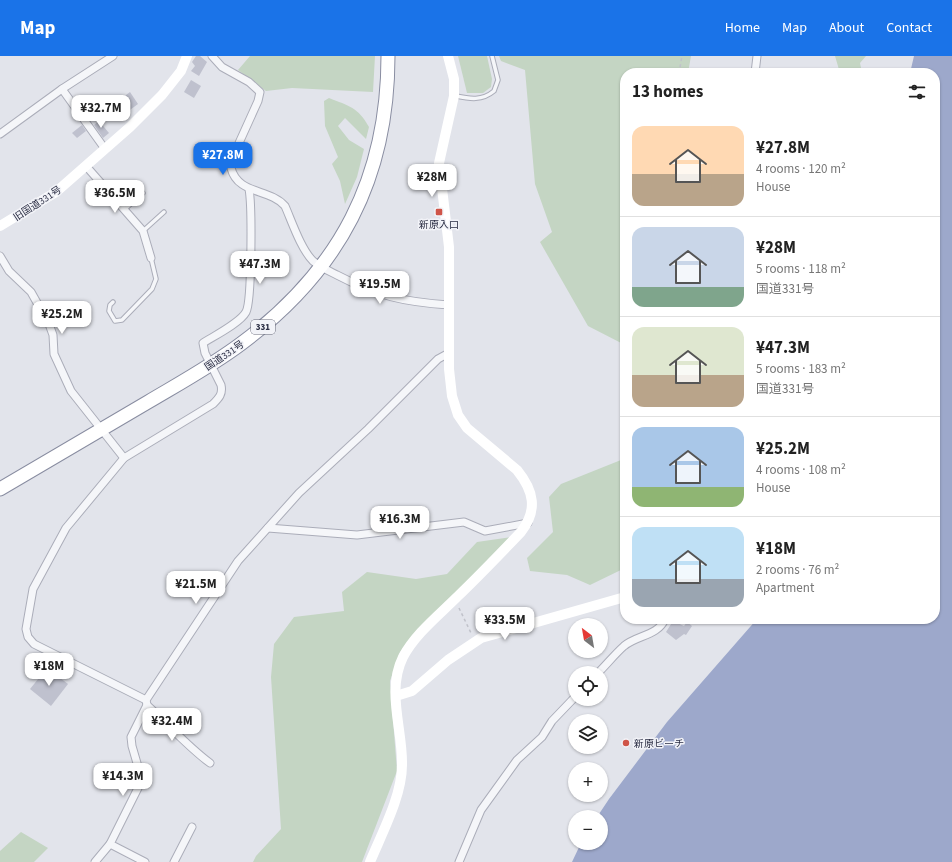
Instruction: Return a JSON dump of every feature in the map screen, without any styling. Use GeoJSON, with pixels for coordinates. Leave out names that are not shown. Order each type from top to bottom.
{"type":"FeatureCollection","features":[{"type":"Feature","properties":{"kind":"highway","name":"国道331号"},"geometry":{"type":"LineString","coordinates":[[0,489],[212,364],[241,344],[278,314],[307,285],[321,267],[348,226],[363,196],[376,160],[386,103],[388,56]]}},
{"type":"Feature","properties":{"kind":"street"},"geometry":{"type":"LineString","coordinates":[[0,133],[112,56]]}},
{"type":"Feature","properties":{"kind":"street","name":"旧国道331号"},"geometry":{"type":"LineString","coordinates":[[0,226],[56,192],[105,149],[162,95],[181,71],[187,56]]}},
{"type":"Feature","properties":{"kind":"street"},"geometry":{"type":"LineString","coordinates":[[212,56],[222,67],[249,82],[260,92],[258,101],[239,143],[231,168],[237,181],[249,189],[279,200],[285,206],[312,258],[321,267],[357,285],[382,295],[418,303],[449,305]]}},
{"type":"Feature","properties":{"kind":"street"},"geometry":{"type":"LineString","coordinates":[[370,862],[400,786],[402,754],[395,687],[403,657],[412,644],[437,616],[511,544],[528,523],[532,503],[527,483],[517,470],[473,434],[458,415],[452,396],[449,353],[449,247],[439,163],[454,96],[454,79],[448,56]]}},
{"type":"Feature","properties":{"kind":"street"},"geometry":{"type":"LineString","coordinates":[[756,68],[757,56]]}},
{"type":"Feature","properties":{"kind":"street"},"geometry":{"type":"LineString","coordinates":[[62,89],[105,149]]}},
{"type":"Feature","properties":{"kind":"street"},"geometry":{"type":"LineString","coordinates":[[86,166],[143,231],[151,258]]}},
{"type":"Feature","properties":{"kind":"street"},"geometry":{"type":"LineString","coordinates":[[210,763],[195,752],[147,702],[34,644],[28,637],[26,629],[33,589],[66,528],[124,458],[217,400],[222,390],[212,364],[205,353],[203,343],[237,320],[246,312],[250,284],[251,196],[249,189]]}},
{"type":"Feature","properties":{"kind":"street"},"geometry":{"type":"LineString","coordinates":[[0,256],[9,271],[32,292],[49,324],[53,335],[54,354],[66,383],[75,398],[102,429],[124,458]]}},
{"type":"Feature","properties":{"kind":"street"},"geometry":{"type":"LineString","coordinates":[[95,862],[110,844],[138,788],[139,770],[131,737],[147,702],[223,581],[238,561],[299,493],[368,429],[438,359],[449,353]]}},
{"type":"Feature","properties":{"kind":"street"},"geometry":{"type":"LineString","coordinates":[[268,528],[357,535],[464,522],[485,531],[528,523]]}},
{"type":"Feature","properties":{"kind":"street"},"geometry":{"type":"LineString","coordinates":[[396,696],[412,691],[448,660],[475,641],[493,633],[620,598]]}},
{"type":"Feature","properties":{"kind":"street"},"geometry":{"type":"LineString","coordinates":[[605,666],[625,645],[656,630],[663,624]]}},
{"type":"Feature","properties":{"kind":"street"},"geometry":{"type":"LineString","coordinates":[[459,862],[481,810],[517,760],[542,737],[552,721],[568,704]]}},
{"type":"Feature","properties":{"kind":"street"},"geometry":{"type":"LineString","coordinates":[[174,862],[192,827]]}},
{"type":"Feature","properties":{"kind":"street"},"geometry":{"type":"LineString","coordinates":[[110,844],[145,862]]}},
{"type":"Feature","properties":{"kind":"lane"},"geometry":{"type":"LineString","coordinates":[[454,96],[471,99],[481,98],[494,91],[498,80],[492,56]]}},
{"type":"Feature","properties":{"kind":"lane"},"geometry":{"type":"LineString","coordinates":[[124,210],[142,194]]}},
{"type":"Feature","properties":{"kind":"lane"},"geometry":{"type":"LineString","coordinates":[[143,231],[164,212]]}},
{"type":"Feature","properties":{"kind":"lane"},"geometry":{"type":"LineString","coordinates":[[113,302],[110,305],[109,311],[115,320],[122,320],[152,289],[156,279],[151,258]]}},
{"type":"Feature","properties":{"kind":"path"},"geometry":{"type":"LineString","coordinates":[[680,68],[682,56]]}},
{"type":"Feature","properties":{"kind":"path"},"geometry":{"type":"LineString","coordinates":[[457,605],[475,641]]}},
{"type":"Feature","properties":{"kind":"green space"},"geometry":{"type":"Polygon","coordinates":[[[250,56],[375,56],[373,92],[292,88],[266,91],[238,70],[250,56]]]}},
{"type":"Feature","properties":{"kind":"green space"},"geometry":{"type":"Polygon","coordinates":[[[458,56],[487,56],[492,79],[491,87],[483,93],[467,93],[458,56]]]}},
{"type":"Feature","properties":{"kind":"green space"},"geometry":{"type":"Polygon","coordinates":[[[499,56],[691,56],[689,68],[620,68],[620,342],[588,326],[540,242],[552,232],[535,184],[525,70],[501,61],[499,56]]]}},
{"type":"Feature","properties":{"kind":"green space"},"geometry":{"type":"Polygon","coordinates":[[[835,56],[866,56],[860,63],[861,68],[839,68],[835,56]]]}},
{"type":"Feature","properties":{"kind":"green space"},"geometry":{"type":"Polygon","coordinates":[[[329,98],[348,105],[357,111],[369,127],[366,139],[345,118],[338,126],[349,140],[364,149],[357,177],[345,204],[340,181],[332,164],[338,157],[325,126],[324,101],[329,98]]]}},
{"type":"Feature","properties":{"kind":"green space"},"geometry":{"type":"Polygon","coordinates":[[[620,460],[620,570],[590,585],[567,575],[530,571],[527,558],[553,532],[549,497],[561,484],[620,460]]]}},
{"type":"Feature","properties":{"kind":"green space"},"geometry":{"type":"Polygon","coordinates":[[[512,537],[419,628],[400,652],[390,681],[397,771],[362,862],[253,862],[256,856],[281,829],[271,677],[274,644],[294,617],[344,611],[342,592],[367,572],[416,579],[447,574],[477,542],[512,537]]]}},
{"type":"Feature","properties":{"kind":"green space"},"geometry":{"type":"Polygon","coordinates":[[[21,832],[48,848],[34,862],[0,862],[0,851],[21,832]]]}},
{"type":"Feature","properties":{"kind":"water"},"geometry":{"type":"Polygon","coordinates":[[[914,56],[952,56],[952,862],[572,862],[578,850],[608,850],[608,810],[602,810],[667,722],[753,624],[940,624],[940,68],[911,68],[914,56]]]}},
{"type":"Feature","properties":{"kind":"building"},"geometry":{"type":"Polygon","coordinates":[[[196,56],[200,56],[207,62],[199,76],[191,71],[195,66],[192,62],[196,56]]]}},
{"type":"Feature","properties":{"kind":"building"},"geometry":{"type":"Polygon","coordinates":[[[191,80],[201,86],[194,98],[184,92],[191,80]]]}},
{"type":"Feature","properties":{"kind":"building"},"geometry":{"type":"Polygon","coordinates":[[[130,92],[138,104],[119,118],[110,107],[130,92]]]}},
{"type":"Feature","properties":{"kind":"building"},"geometry":{"type":"Polygon","coordinates":[[[99,121],[109,133],[103,138],[94,125],[99,121]]]}},
{"type":"Feature","properties":{"kind":"building"},"geometry":{"type":"Polygon","coordinates":[[[82,125],[86,131],[77,138],[72,133],[82,125]]]}},
{"type":"Feature","properties":{"kind":"building"},"geometry":{"type":"Polygon","coordinates":[[[671,624],[680,624],[684,626],[686,624],[690,624],[692,626],[686,635],[684,634],[676,640],[666,632],[671,624]]]}},
{"type":"Feature","properties":{"kind":"building"},"geometry":{"type":"Polygon","coordinates":[[[47,668],[68,684],[51,706],[30,689],[47,668]]]}},
{"type":"Feature","properties":{"kind":"place","name":"新原入口"},"geometry":{"type":"Point","coordinates":[439,212]}},
{"type":"Feature","properties":{"kind":"place","name":"新原ビーチ"},"geometry":{"type":"Point","coordinates":[626,743]}}]}
